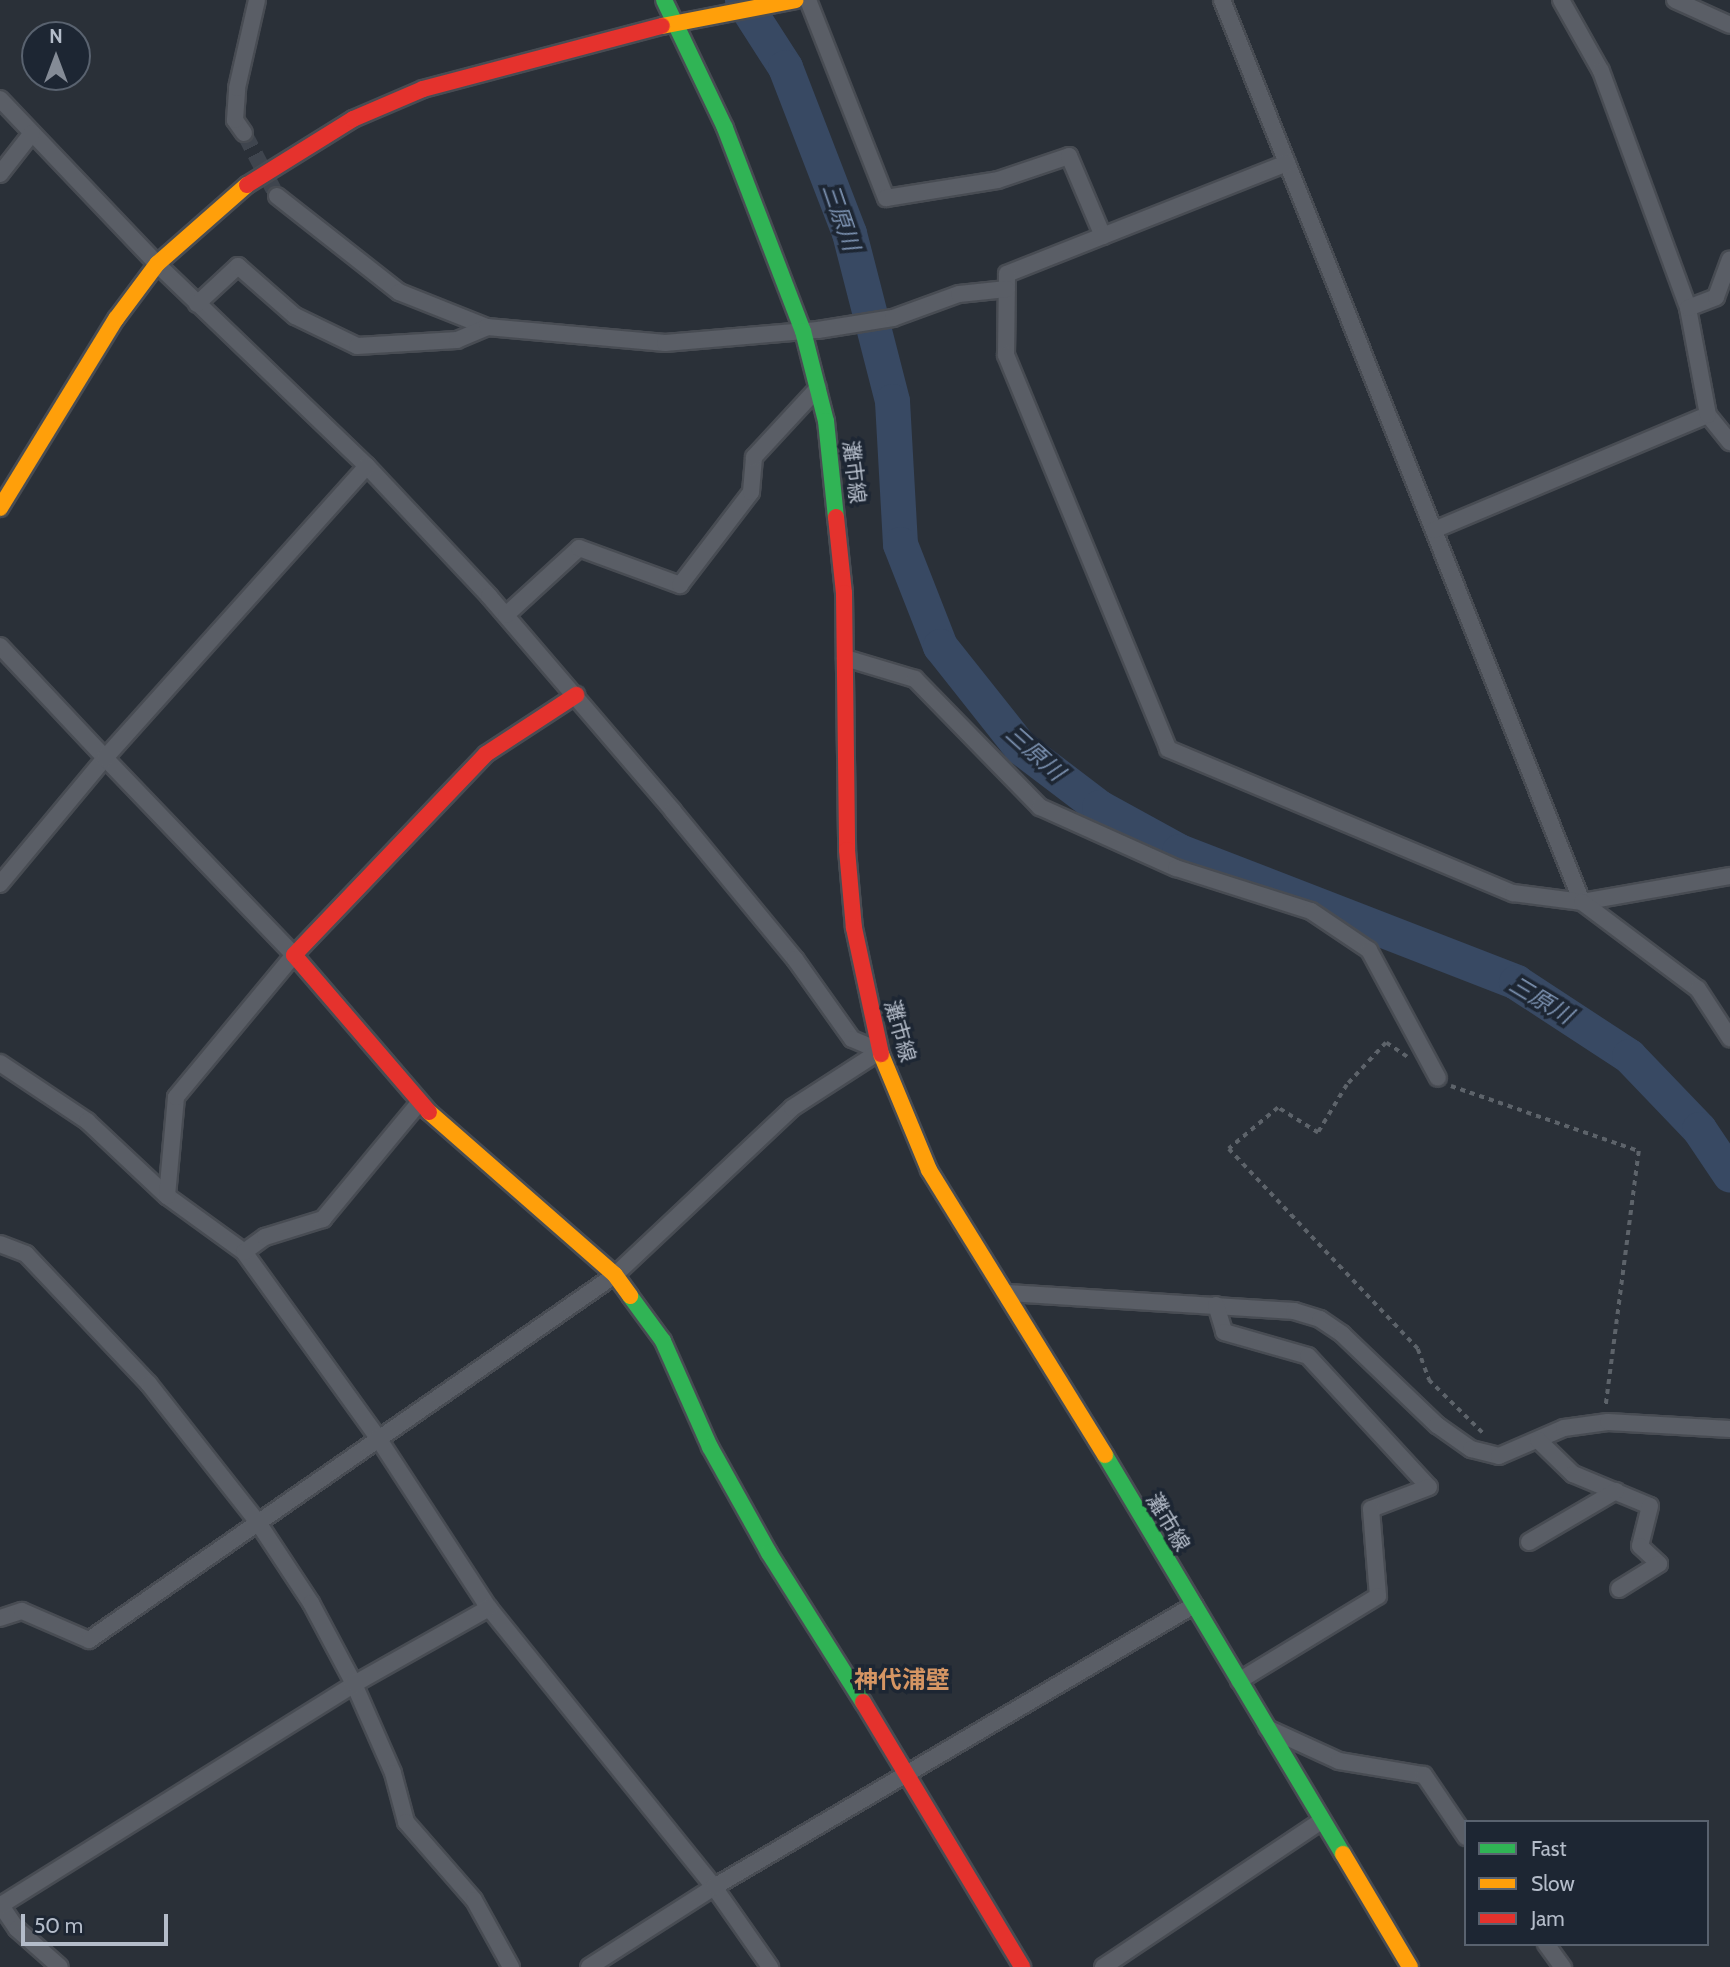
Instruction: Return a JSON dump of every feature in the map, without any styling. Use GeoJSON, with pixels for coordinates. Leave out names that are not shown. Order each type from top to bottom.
{"type":"FeatureCollection","features":[{"type":"Feature","properties":{"kind":"street"},"geometry":{"type":"LineString","coordinates":[[244,133],[235,120],[237,88],[257,0]]}},
{"type":"Feature","properties":{"kind":"street","name":"灘市線"},"geometry":{"type":"LineString","coordinates":[[664,0],[725,128],[811,330],[837,497],[845,658],[847,850],[853,915],[880,1051],[929,1170],[1007,1293],[1410,1967]]}},
{"type":"Feature","properties":{"kind":"street"},"geometry":{"type":"LineString","coordinates":[[808,0],[886,198],[998,180],[1069,156],[1103,236]]}},
{"type":"Feature","properties":{"kind":"street"},"geometry":{"type":"LineString","coordinates":[[1222,0],[1582,902],[1698,989],[1730,1038]]}},
{"type":"Feature","properties":{"kind":"street"},"geometry":{"type":"LineString","coordinates":[[1561,0],[1601,71],[1688,308],[1708,415],[1730,442]]}},
{"type":"Feature","properties":{"kind":"street"},"geometry":{"type":"LineString","coordinates":[[1675,0],[1730,25]]}},
{"type":"Feature","properties":{"kind":"street"},"geometry":{"type":"LineString","coordinates":[[0,508],[116,319],[157,264],[219,206],[281,160],[353,119],[423,89],[488,69],[675,23],[792,1]]}},
{"type":"Feature","properties":{"kind":"street"},"geometry":{"type":"LineString","coordinates":[[0,99],[157,264],[367,466],[506,615],[576,695],[794,959],[852,1038],[880,1051]]}},
{"type":"Feature","properties":{"kind":"street"},"geometry":{"type":"LineString","coordinates":[[0,174],[32,133]]}},
{"type":"Feature","properties":{"kind":"street"},"geometry":{"type":"LineString","coordinates":[[1287,163],[1007,274],[1006,355],[1168,750],[1513,894],[1582,902],[1730,876]]}},
{"type":"Feature","properties":{"kind":"street"},"geometry":{"type":"LineString","coordinates":[[277,196],[399,292],[487,327],[665,343],[811,330],[892,318],[958,294],[1007,289]]}},
{"type":"Feature","properties":{"kind":"street"},"geometry":{"type":"LineString","coordinates":[[1688,308],[1716,297],[1730,259]]}},
{"type":"Feature","properties":{"kind":"street"},"geometry":{"type":"LineString","coordinates":[[197,304],[238,266],[295,316],[358,346],[457,340],[487,327]]}},
{"type":"Feature","properties":{"kind":"street"},"geometry":{"type":"LineString","coordinates":[[506,615],[579,548],[680,585],[751,492],[754,457],[818,388]]}},
{"type":"Feature","properties":{"kind":"street"},"geometry":{"type":"LineString","coordinates":[[1434,530],[1708,415]]}},
{"type":"Feature","properties":{"kind":"street"},"geometry":{"type":"LineString","coordinates":[[0,884],[105,758],[367,466]]}},
{"type":"Feature","properties":{"kind":"street"},"geometry":{"type":"LineString","coordinates":[[0,646],[294,956],[419,1103],[615,1275],[663,1341],[710,1447],[769,1553],[908,1772],[1022,1967]]}},
{"type":"Feature","properties":{"kind":"street"},"geometry":{"type":"LineString","coordinates":[[845,658],[915,679],[1040,807],[1176,867],[1311,911],[1369,950],[1438,1078]]}},
{"type":"Feature","properties":{"kind":"street"},"geometry":{"type":"LineString","coordinates":[[167,1196],[176,1097],[294,956],[486,754],[576,695]]}},
{"type":"Feature","properties":{"kind":"street"},"geometry":{"type":"LineString","coordinates":[[0,1618],[22,1611],[89,1640],[615,1275],[792,1108],[880,1051]]}},
{"type":"Feature","properties":{"kind":"street"},"geometry":{"type":"LineString","coordinates":[[0,1063],[87,1121],[167,1196],[244,1252],[378,1437],[489,1608],[714,1886],[770,1967]]}},
{"type":"Feature","properties":{"kind":"street"},"geometry":{"type":"LineString","coordinates":[[244,1252],[265,1237],[323,1219],[419,1103]]}},
{"type":"Feature","properties":{"kind":"street"},"geometry":{"type":"LineString","coordinates":[[0,1244],[26,1254],[149,1384],[259,1524],[311,1603],[354,1684],[393,1773],[406,1822],[474,1900],[511,1967]]}},
{"type":"Feature","properties":{"kind":"street"},"geometry":{"type":"LineString","coordinates":[[1007,1293],[1158,1306],[1216,1306],[1294,1311],[1320,1319],[1342,1334],[1428,1418],[1471,1449],[1499,1456],[1564,1429],[1604,1423],[1730,1429]]}},
{"type":"Feature","properties":{"kind":"street"},"geometry":{"type":"LineString","coordinates":[[1216,1306],[1224,1332],[1308,1356],[1429,1487],[1371,1509],[1378,1596],[1239,1681]]}},
{"type":"Feature","properties":{"kind":"street"},"geometry":{"type":"LineString","coordinates":[[1538,1440],[1573,1474],[1650,1506],[1640,1546],[1659,1564],[1619,1589]]}},
{"type":"Feature","properties":{"kind":"street"},"geometry":{"type":"LineString","coordinates":[[1529,1542],[1616,1491]]}},
{"type":"Feature","properties":{"kind":"street"},"geometry":{"type":"LineString","coordinates":[[589,1967],[714,1886],[1194,1605]]}},
{"type":"Feature","properties":{"kind":"street"},"geometry":{"type":"LineString","coordinates":[[60,1967],[17,1929],[0,1905],[354,1684],[489,1608]]}},
{"type":"Feature","properties":{"kind":"street"},"geometry":{"type":"LineString","coordinates":[[1268,1728],[1339,1761],[1424,1775],[1464,1834]]}},
{"type":"Feature","properties":{"kind":"street"},"geometry":{"type":"LineString","coordinates":[[1103,1967],[1321,1821]]}},
{"type":"Feature","properties":{"kind":"street"},"geometry":{"type":"LineString","coordinates":[[1547,1946],[1563,1967]]}},
{"type":"Feature","properties":{"kind":"path"},"geometry":{"type":"LineString","coordinates":[[1486,1452],[1482,1430],[1429,1380],[1418,1349],[1230,1149],[1278,1108],[1318,1133],[1347,1085],[1386,1043],[1454,1088],[1639,1151],[1604,1423]]}},
{"type":"Feature","properties":{"kind":"waterway","name":"三原川"},"geometry":{"type":"LineString","coordinates":[[742,0],[785,67],[849,233],[892,401],[900,544],[940,646],[1020,747],[1099,807],[1179,851],[1516,982],[1629,1056],[1699,1129],[1730,1175]]}},
{"type":"Feature","properties":{"kind":"tunnel"},"geometry":{"type":"LineString","coordinates":[[244,133],[277,196]]}},
{"type":"Feature","properties":{"kind":"traffic: fast"},"geometry":{"type":"LineString","coordinates":[[664,0],[725,128],[803,331],[826,421],[836,517]]}},
{"type":"Feature","properties":{"kind":"traffic: fast"},"geometry":{"type":"LineString","coordinates":[[630,1296],[663,1341],[710,1447],[769,1553],[863,1702]]}},
{"type":"Feature","properties":{"kind":"traffic: fast"},"geometry":{"type":"LineString","coordinates":[[1105,1455],[1343,1854]]}},
{"type":"Feature","properties":{"kind":"traffic: slow"},"geometry":{"type":"LineString","coordinates":[[662,26],[796,0]]}},
{"type":"Feature","properties":{"kind":"traffic: slow"},"geometry":{"type":"LineString","coordinates":[[0,508],[116,319],[157,264],[247,185]]}},
{"type":"Feature","properties":{"kind":"traffic: slow"},"geometry":{"type":"LineString","coordinates":[[881,1054],[929,1170],[1105,1455]]}},
{"type":"Feature","properties":{"kind":"traffic: slow"},"geometry":{"type":"LineString","coordinates":[[429,1112],[615,1275],[630,1296]]}},
{"type":"Feature","properties":{"kind":"traffic: slow"},"geometry":{"type":"LineString","coordinates":[[1343,1854],[1410,1967]]}},
{"type":"Feature","properties":{"kind":"traffic: jam"},"geometry":{"type":"LineString","coordinates":[[247,185],[353,119],[423,89],[662,26]]}},
{"type":"Feature","properties":{"kind":"traffic: jam"},"geometry":{"type":"LineString","coordinates":[[836,517],[844,593],[847,850],[854,928],[881,1054]]}},
{"type":"Feature","properties":{"kind":"traffic: jam"},"geometry":{"type":"LineString","coordinates":[[429,1112],[294,955],[486,754],[576,695]]}},
{"type":"Feature","properties":{"kind":"traffic: jam"},"geometry":{"type":"LineString","coordinates":[[863,1702],[1022,1967]]}},
{"type":"Feature","properties":{"kind":"district","name":"神代浦壁"},"geometry":{"type":"Point","coordinates":[902,1680]}}]}
